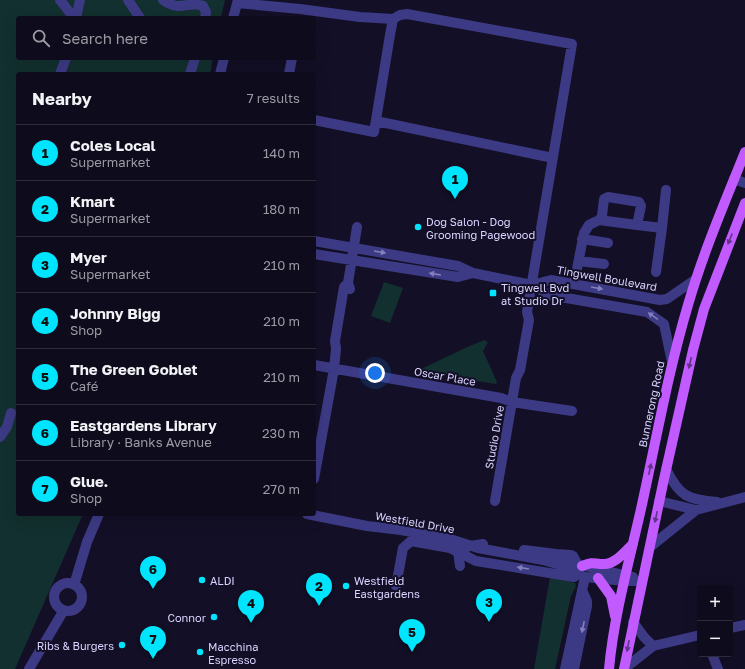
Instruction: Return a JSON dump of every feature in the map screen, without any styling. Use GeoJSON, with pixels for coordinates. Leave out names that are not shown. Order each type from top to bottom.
{"type":"FeatureCollection","features":[{"type":"Feature","properties":{"kind":"main road","name":"Bunnerong Road"},"geometry":{"type":"LineString","coordinates":[[609,669],[616,620],[672,362],[696,279],[745,152]]}},
{"type":"Feature","properties":{"kind":"main road"},"geometry":{"type":"LineString","coordinates":[[624,669],[659,500],[693,350],[704,309],[745,203]]}},
{"type":"Feature","properties":{"kind":"main road"},"geometry":{"type":"LineString","coordinates":[[581,570],[594,562],[603,564],[610,563],[618,558],[633,544]]}},
{"type":"Feature","properties":{"kind":"main road"},"geometry":{"type":"LineString","coordinates":[[598,578],[612,596],[616,620]]}},
{"type":"Feature","properties":{"kind":"street"},"geometry":{"type":"LineString","coordinates":[[60,0],[73,16]]}},
{"type":"Feature","properties":{"kind":"street"},"geometry":{"type":"LineString","coordinates":[[75,16],[80,0]]}},
{"type":"Feature","properties":{"kind":"street"},"geometry":{"type":"LineString","coordinates":[[128,0],[139,16]]}},
{"type":"Feature","properties":{"kind":"street"},"geometry":{"type":"LineString","coordinates":[[163,0],[175,6],[184,7],[195,4],[203,6],[206,12],[205,16]]}},
{"type":"Feature","properties":{"kind":"street"},"geometry":{"type":"LineString","coordinates":[[234,16],[237,2],[300,13],[393,19],[374,132],[316,120]]}},
{"type":"Feature","properties":{"kind":"street","name":"Studio Drive"},"geometry":{"type":"LineString","coordinates":[[393,19],[400,15],[407,14],[572,44],[532,285],[527,312],[522,319],[514,369],[516,378],[495,500]]}},
{"type":"Feature","properties":{"kind":"street"},"geometry":{"type":"LineString","coordinates":[[61,72],[65,60]]}},
{"type":"Feature","properties":{"kind":"street"},"geometry":{"type":"LineString","coordinates":[[191,72],[194,60]]}},
{"type":"Feature","properties":{"kind":"street"},"geometry":{"type":"LineString","coordinates":[[220,72],[224,60]]}},
{"type":"Feature","properties":{"kind":"street"},"geometry":{"type":"LineString","coordinates":[[289,72],[292,60]]}},
{"type":"Feature","properties":{"kind":"street"},"geometry":{"type":"LineString","coordinates":[[376,121],[553,158]]}},
{"type":"Feature","properties":{"kind":"street"},"geometry":{"type":"LineString","coordinates":[[734,179],[745,183]]}},
{"type":"Feature","properties":{"kind":"street"},"geometry":{"type":"LineString","coordinates":[[656,272],[666,190]]}},
{"type":"Feature","properties":{"kind":"street"},"geometry":{"type":"LineString","coordinates":[[574,284],[582,239],[589,225],[599,220],[602,216],[604,199],[613,198],[640,204],[638,225]]}},
{"type":"Feature","properties":{"kind":"street"},"geometry":{"type":"LineString","coordinates":[[599,220],[662,228]]}},
{"type":"Feature","properties":{"kind":"street"},"geometry":{"type":"LineString","coordinates":[[316,468],[334,369],[336,349],[335,341],[344,287],[348,283],[353,248],[358,227]]}},
{"type":"Feature","properties":{"kind":"street"},"geometry":{"type":"LineString","coordinates":[[582,239],[608,243]]}},
{"type":"Feature","properties":{"kind":"street","name":"Tingwell Boulevard"},"geometry":{"type":"LineString","coordinates":[[316,241],[458,266],[473,273],[532,285],[549,295],[647,312],[664,324],[672,362]]}},
{"type":"Feature","properties":{"kind":"street","name":"Tingwell Boulevard"},"geometry":{"type":"LineString","coordinates":[[316,254],[458,277],[473,273]]}},
{"type":"Feature","properties":{"kind":"street"},"geometry":{"type":"LineString","coordinates":[[579,260],[604,264]]}},
{"type":"Feature","properties":{"kind":"street","name":"Tingwell Boulevard"},"geometry":{"type":"LineString","coordinates":[[532,285],[551,280],[667,300],[696,279]]}},
{"type":"Feature","properties":{"kind":"street","name":"Oscar Place"},"geometry":{"type":"LineString","coordinates":[[316,365],[501,398],[512,402],[572,411]]}},
{"type":"Feature","properties":{"kind":"street"},"geometry":{"type":"LineString","coordinates":[[0,437],[7,426],[11,413]]}},
{"type":"Feature","properties":{"kind":"street"},"geometry":{"type":"LineString","coordinates":[[666,469],[671,481],[687,497],[698,500],[729,502]]}},
{"type":"Feature","properties":{"kind":"street"},"geometry":{"type":"LineString","coordinates":[[650,547],[696,510],[745,498]]}},
{"type":"Feature","properties":{"kind":"street"},"geometry":{"type":"LineString","coordinates":[[659,500],[696,510]]}},
{"type":"Feature","properties":{"kind":"street"},"geometry":{"type":"LineString","coordinates":[[74,585],[87,542],[98,516]]}},
{"type":"Feature","properties":{"kind":"street","name":"Westfield Drive"},"geometry":{"type":"LineString","coordinates":[[316,516],[450,539],[478,548],[543,560],[559,560],[598,578],[625,578]]}},
{"type":"Feature","properties":{"kind":"street"},"geometry":{"type":"LineString","coordinates":[[396,586],[403,548],[411,541],[454,550],[476,561],[574,577],[581,570]]}},
{"type":"Feature","properties":{"kind":"street"},"geometry":{"type":"LineString","coordinates":[[454,550],[484,544],[574,556],[581,570],[582,590],[565,669]]}},
{"type":"Feature","properties":{"kind":"street"},"geometry":{"type":"LineString","coordinates":[[454,550],[460,568],[476,561]]}},
{"type":"Feature","properties":{"kind":"street","name":"Westfield Drive"},"geometry":{"type":"LineString","coordinates":[[581,570],[642,581]]}},
{"type":"Feature","properties":{"kind":"street"},"geometry":{"type":"LineString","coordinates":[[62,585],[74,585],[80,590],[82,600],[80,606],[70,611],[64,610],[58,606],[56,602],[56,591],[62,585]]}},
{"type":"Feature","properties":{"kind":"street"},"geometry":{"type":"LineString","coordinates":[[574,669],[587,606],[582,590]]}},
{"type":"Feature","properties":{"kind":"street"},"geometry":{"type":"LineString","coordinates":[[29,669],[64,610]]}},
{"type":"Feature","properties":{"kind":"street"},"geometry":{"type":"LineString","coordinates":[[633,622],[653,646]]}},
{"type":"Feature","properties":{"kind":"street"},"geometry":{"type":"LineString","coordinates":[[733,627],[745,625]]}},
{"type":"Feature","properties":{"kind":"street"},"geometry":{"type":"LineString","coordinates":[[624,669],[653,646],[697,636]]}},
{"type":"Feature","properties":{"kind":"street"},"geometry":{"type":"LineString","coordinates":[[713,657],[718,669]]}},
{"type":"Feature","properties":{"kind":"green space"},"geometry":{"type":"Polygon","coordinates":[[[0,0],[225,0],[221,16],[16,16],[16,60],[213,60],[210,72],[16,72],[16,516],[82,516],[15,669],[0,669],[0,0]]]}},
{"type":"Feature","properties":{"kind":"green space"},"geometry":{"type":"Polygon","coordinates":[[[384,282],[403,288],[390,323],[371,316],[384,282]]]}},
{"type":"Feature","properties":{"kind":"green space"},"geometry":{"type":"Polygon","coordinates":[[[484,340],[488,342],[483,351],[497,382],[496,384],[418,372],[419,370],[484,340]]]}},
{"type":"Feature","properties":{"kind":"green space"},"geometry":{"type":"Polygon","coordinates":[[[550,577],[575,583],[576,586],[571,596],[555,669],[534,669],[550,577]]]}},
{"type":"Feature","properties":{"kind":"place","name":"Coles Local"},"geometry":{"type":"Point","coordinates":[455,199]}},
{"type":"Feature","properties":{"kind":"place","name":"Dog Salon - Dog Grooming Pagewood"},"geometry":{"type":"Point","coordinates":[418,227]}},
{"type":"Feature","properties":{"kind":"place","name":"Tingwell Bvd at Studio Dr"},"geometry":{"type":"Point","coordinates":[493,293]}},
{"type":"Feature","properties":{"kind":"place","name":"ALDI"},"geometry":{"type":"Point","coordinates":[202,580]}},
{"type":"Feature","properties":{"kind":"place","name":"Westfield Eastgardens"},"geometry":{"type":"Point","coordinates":[346,586]}},
{"type":"Feature","properties":{"kind":"place","name":"Eastgardens Library"},"geometry":{"type":"Point","coordinates":[153,589]}},
{"type":"Feature","properties":{"kind":"place","name":"Kmart"},"geometry":{"type":"Point","coordinates":[319,606]}},
{"type":"Feature","properties":{"kind":"place","name":"Connor"},"geometry":{"type":"Point","coordinates":[214,617]}},
{"type":"Feature","properties":{"kind":"place","name":"Myer"},"geometry":{"type":"Point","coordinates":[489,622]}},
{"type":"Feature","properties":{"kind":"place","name":"Johnny Bigg"},"geometry":{"type":"Point","coordinates":[251,623]}},
{"type":"Feature","properties":{"kind":"place","name":"Ribs & Burgers"},"geometry":{"type":"Point","coordinates":[122,645]}},
{"type":"Feature","properties":{"kind":"place","name":"Macchina Espresso"},"geometry":{"type":"Point","coordinates":[200,652]}},
{"type":"Feature","properties":{"kind":"place","name":"The Green Goblet"},"geometry":{"type":"Point","coordinates":[412,652]}},
{"type":"Feature","properties":{"kind":"place","name":"Glue."},"geometry":{"type":"Point","coordinates":[153,659]}}]}
